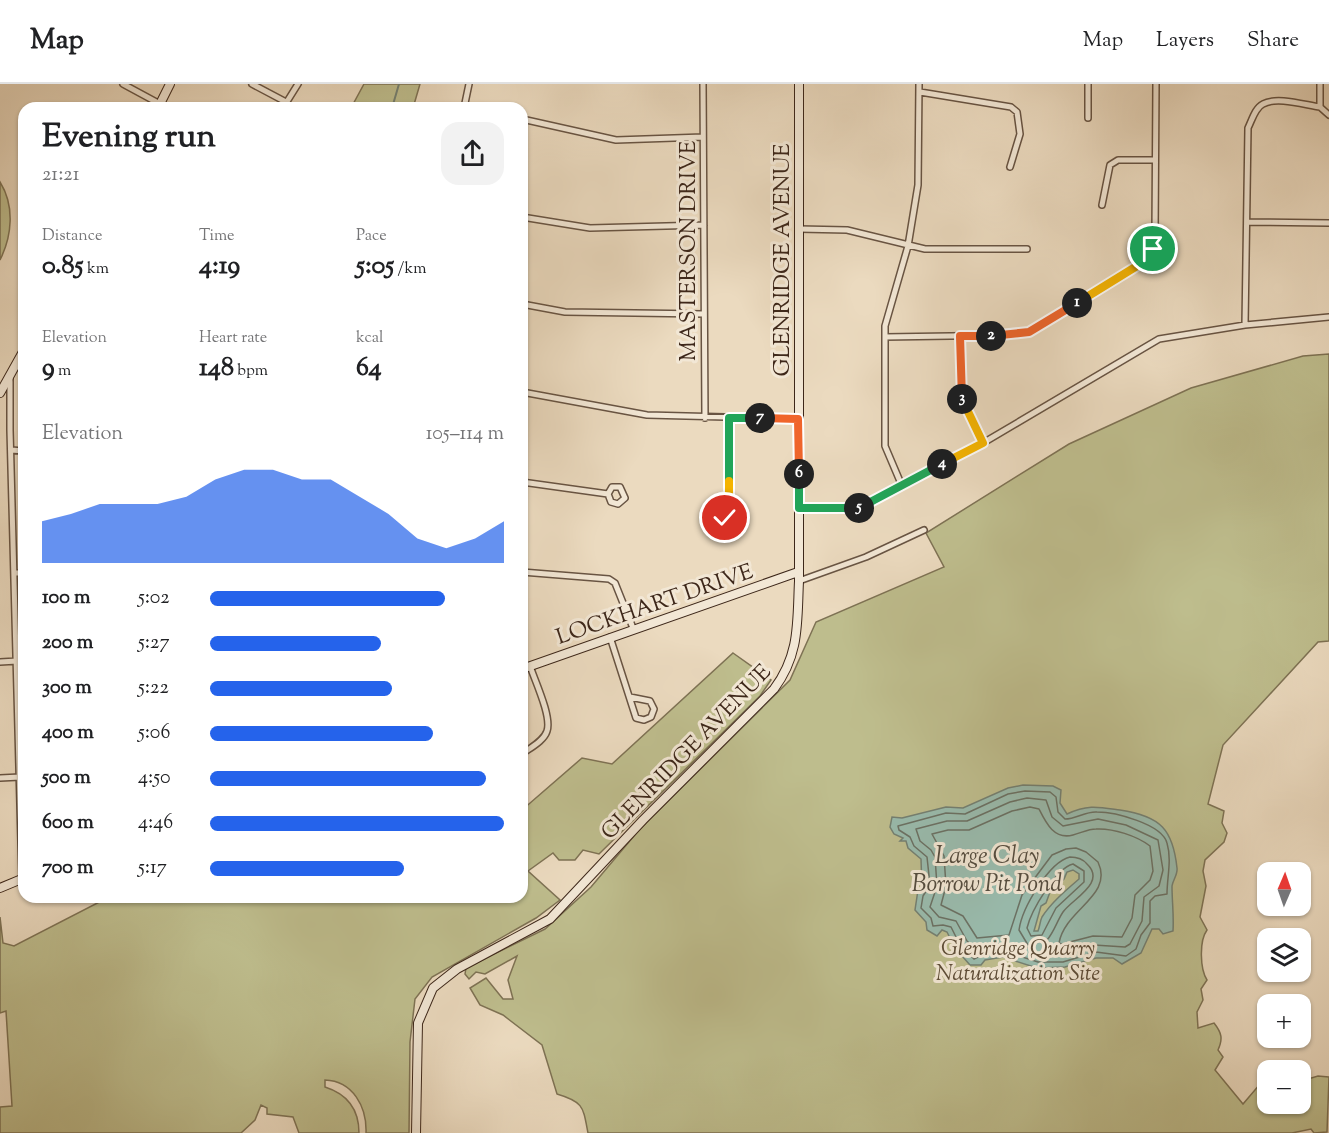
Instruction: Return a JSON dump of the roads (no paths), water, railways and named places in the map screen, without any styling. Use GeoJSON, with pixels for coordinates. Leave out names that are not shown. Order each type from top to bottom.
{"type":"FeatureCollection","features":[{"type":"Feature","properties":{"kind":"main road"},"geometry":{"type":"LineString","coordinates":[[161,102],[170,84]]}},
{"type":"Feature","properties":{"kind":"main road","name":"GLENRIDGE AVENUE"},"geometry":{"type":"LineString","coordinates":[[416,1133],[418,1023],[433,988],[457,969],[550,919],[643,820],[774,689],[785,674],[796,645],[799,581],[799,84]]}},
{"type":"Feature","properties":{"kind":"main road"},"geometry":{"type":"LineString","coordinates":[[0,393],[18,360]]}},
{"type":"Feature","properties":{"kind":"main road","name":"LOCKHART DRIVE"},"geometry":{"type":"LineString","coordinates":[[528,666],[798,572]]}},
{"type":"Feature","properties":{"kind":"main road"},"geometry":{"type":"LineString","coordinates":[[0,888],[18,880]]}},
{"type":"Feature","properties":{"kind":"street"},"geometry":{"type":"LineString","coordinates":[[123,84],[152,102]]}},
{"type":"Feature","properties":{"kind":"street"},"geometry":{"type":"LineString","coordinates":[[252,84],[279,102]]}},
{"type":"Feature","properties":{"kind":"street"},"geometry":{"type":"LineString","coordinates":[[286,102],[298,84]]}},
{"type":"Feature","properties":{"kind":"street"},"geometry":{"type":"LineString","coordinates":[[465,102],[469,84]]}},
{"type":"Feature","properties":{"kind":"street","name":"MASTERSON DRIVE"},"geometry":{"type":"LineString","coordinates":[[703,84],[705,418]]}},
{"type":"Feature","properties":{"kind":"street"},"geometry":{"type":"LineString","coordinates":[[902,486],[885,446],[885,326],[908,246],[918,185],[919,84]]}},
{"type":"Feature","properties":{"kind":"street"},"geometry":{"type":"LineString","coordinates":[[1088,84],[1088,118]]}},
{"type":"Feature","properties":{"kind":"street"},"geometry":{"type":"LineString","coordinates":[[885,337],[1016,335],[1029,332],[1145,261],[1153,249],[1155,233],[1156,84]]}},
{"type":"Feature","properties":{"kind":"street"},"geometry":{"type":"LineString","coordinates":[[1320,84],[1320,107]]}},
{"type":"Feature","properties":{"kind":"street"},"geometry":{"type":"LineString","coordinates":[[920,92],[1011,107],[1017,112],[1020,134],[1011,167]]}},
{"type":"Feature","properties":{"kind":"street"},"geometry":{"type":"LineString","coordinates":[[1245,325],[1248,128],[1258,108],[1264,103],[1273,101],[1320,107],[1329,115]]}},
{"type":"Feature","properties":{"kind":"street"},"geometry":{"type":"LineString","coordinates":[[528,120],[616,140],[703,137]]}},
{"type":"Feature","properties":{"kind":"street"},"geometry":{"type":"LineString","coordinates":[[1102,205],[1110,165],[1118,160],[1155,160]]}},
{"type":"Feature","properties":{"kind":"street"},"geometry":{"type":"LineString","coordinates":[[528,218],[590,228],[704,225]]}},
{"type":"Feature","properties":{"kind":"street"},"geometry":{"type":"LineString","coordinates":[[1247,222],[1329,223]]}},
{"type":"Feature","properties":{"kind":"street"},"geometry":{"type":"LineString","coordinates":[[799,229],[847,230],[908,246],[1027,249]]}},
{"type":"Feature","properties":{"kind":"street"},"geometry":{"type":"LineString","coordinates":[[528,305],[565,312],[705,314]]}},
{"type":"Feature","properties":{"kind":"street"},"geometry":{"type":"LineString","coordinates":[[799,508],[857,508],[983,443],[1159,339],[1245,325],[1329,317]]}},
{"type":"Feature","properties":{"kind":"street"},"geometry":{"type":"LineString","coordinates":[[960,336],[961,397],[983,443]]}},
{"type":"Feature","properties":{"kind":"street"},"geometry":{"type":"LineString","coordinates":[[10,374],[18,670]]}},
{"type":"Feature","properties":{"kind":"street"},"geometry":{"type":"LineString","coordinates":[[528,393],[647,415],[798,419]]}},
{"type":"Feature","properties":{"kind":"street"},"geometry":{"type":"LineString","coordinates":[[729,418],[729,496]]}},
{"type":"Feature","properties":{"kind":"street"},"geometry":{"type":"LineString","coordinates":[[0,430],[10,430]]}},
{"type":"Feature","properties":{"kind":"street"},"geometry":{"type":"LineString","coordinates":[[11,450],[18,451]]}},
{"type":"Feature","properties":{"kind":"street"},"geometry":{"type":"LineString","coordinates":[[528,483],[608,494]]}},
{"type":"Feature","properties":{"kind":"street"},"geometry":{"type":"LineString","coordinates":[[729,496],[737,501],[738,509],[734,516],[725,518],[718,513],[716,505],[721,498],[729,496]]}},
{"type":"Feature","properties":{"kind":"street"},"geometry":{"type":"LineString","coordinates":[[799,581],[866,556],[924,530]]}},
{"type":"Feature","properties":{"kind":"street"},"geometry":{"type":"LineString","coordinates":[[528,572],[609,579],[615,583],[633,628]]}},
{"type":"Feature","properties":{"kind":"street"},"geometry":{"type":"LineString","coordinates":[[610,638],[636,718],[644,720],[651,717],[654,709],[650,701],[630,697]]}},
{"type":"Feature","properties":{"kind":"street"},"geometry":{"type":"LineString","coordinates":[[0,662],[17,662]]}},
{"type":"Feature","properties":{"kind":"street"},"geometry":{"type":"LineString","coordinates":[[528,672],[548,719],[547,732],[528,750]]}},
{"type":"Feature","properties":{"kind":"street"},"geometry":{"type":"LineString","coordinates":[[0,778],[18,777]]}},
{"type":"Feature","properties":{"kind":"water","name":"Large Clay Borrow Pit Pond"},"geometry":{"type":"Polygon","coordinates":[[[1023,785],[1053,786],[1061,790],[1060,803],[1067,814],[1087,808],[1106,808],[1146,816],[1162,827],[1172,844],[1177,868],[1172,886],[1173,931],[1163,934],[1159,929],[1152,929],[1141,953],[1122,964],[1113,958],[1096,958],[1065,967],[1037,968],[1003,957],[985,960],[981,965],[970,965],[955,948],[947,932],[942,930],[937,936],[927,930],[926,922],[915,910],[918,890],[922,889],[921,859],[908,848],[906,841],[900,841],[903,838],[894,834],[890,827],[892,817],[902,818],[946,807],[963,808],[1008,788],[1023,785]],[[1073,870],[1067,872],[1064,879],[1050,892],[1046,903],[1041,906],[1034,931],[1038,931],[1041,919],[1046,912],[1079,879],[1079,874],[1073,870]]]}},
{"type":"Feature","properties":{"kind":"waterway"},"geometry":{"type":"LineString","coordinates":[[394,102],[399,84]]}},
{"type":"Feature","properties":{"kind":"park label","name":"Glenridge Quarry Naturalization Site"},"geometry":{"type":"Point","coordinates":[1018,960]}}]}
